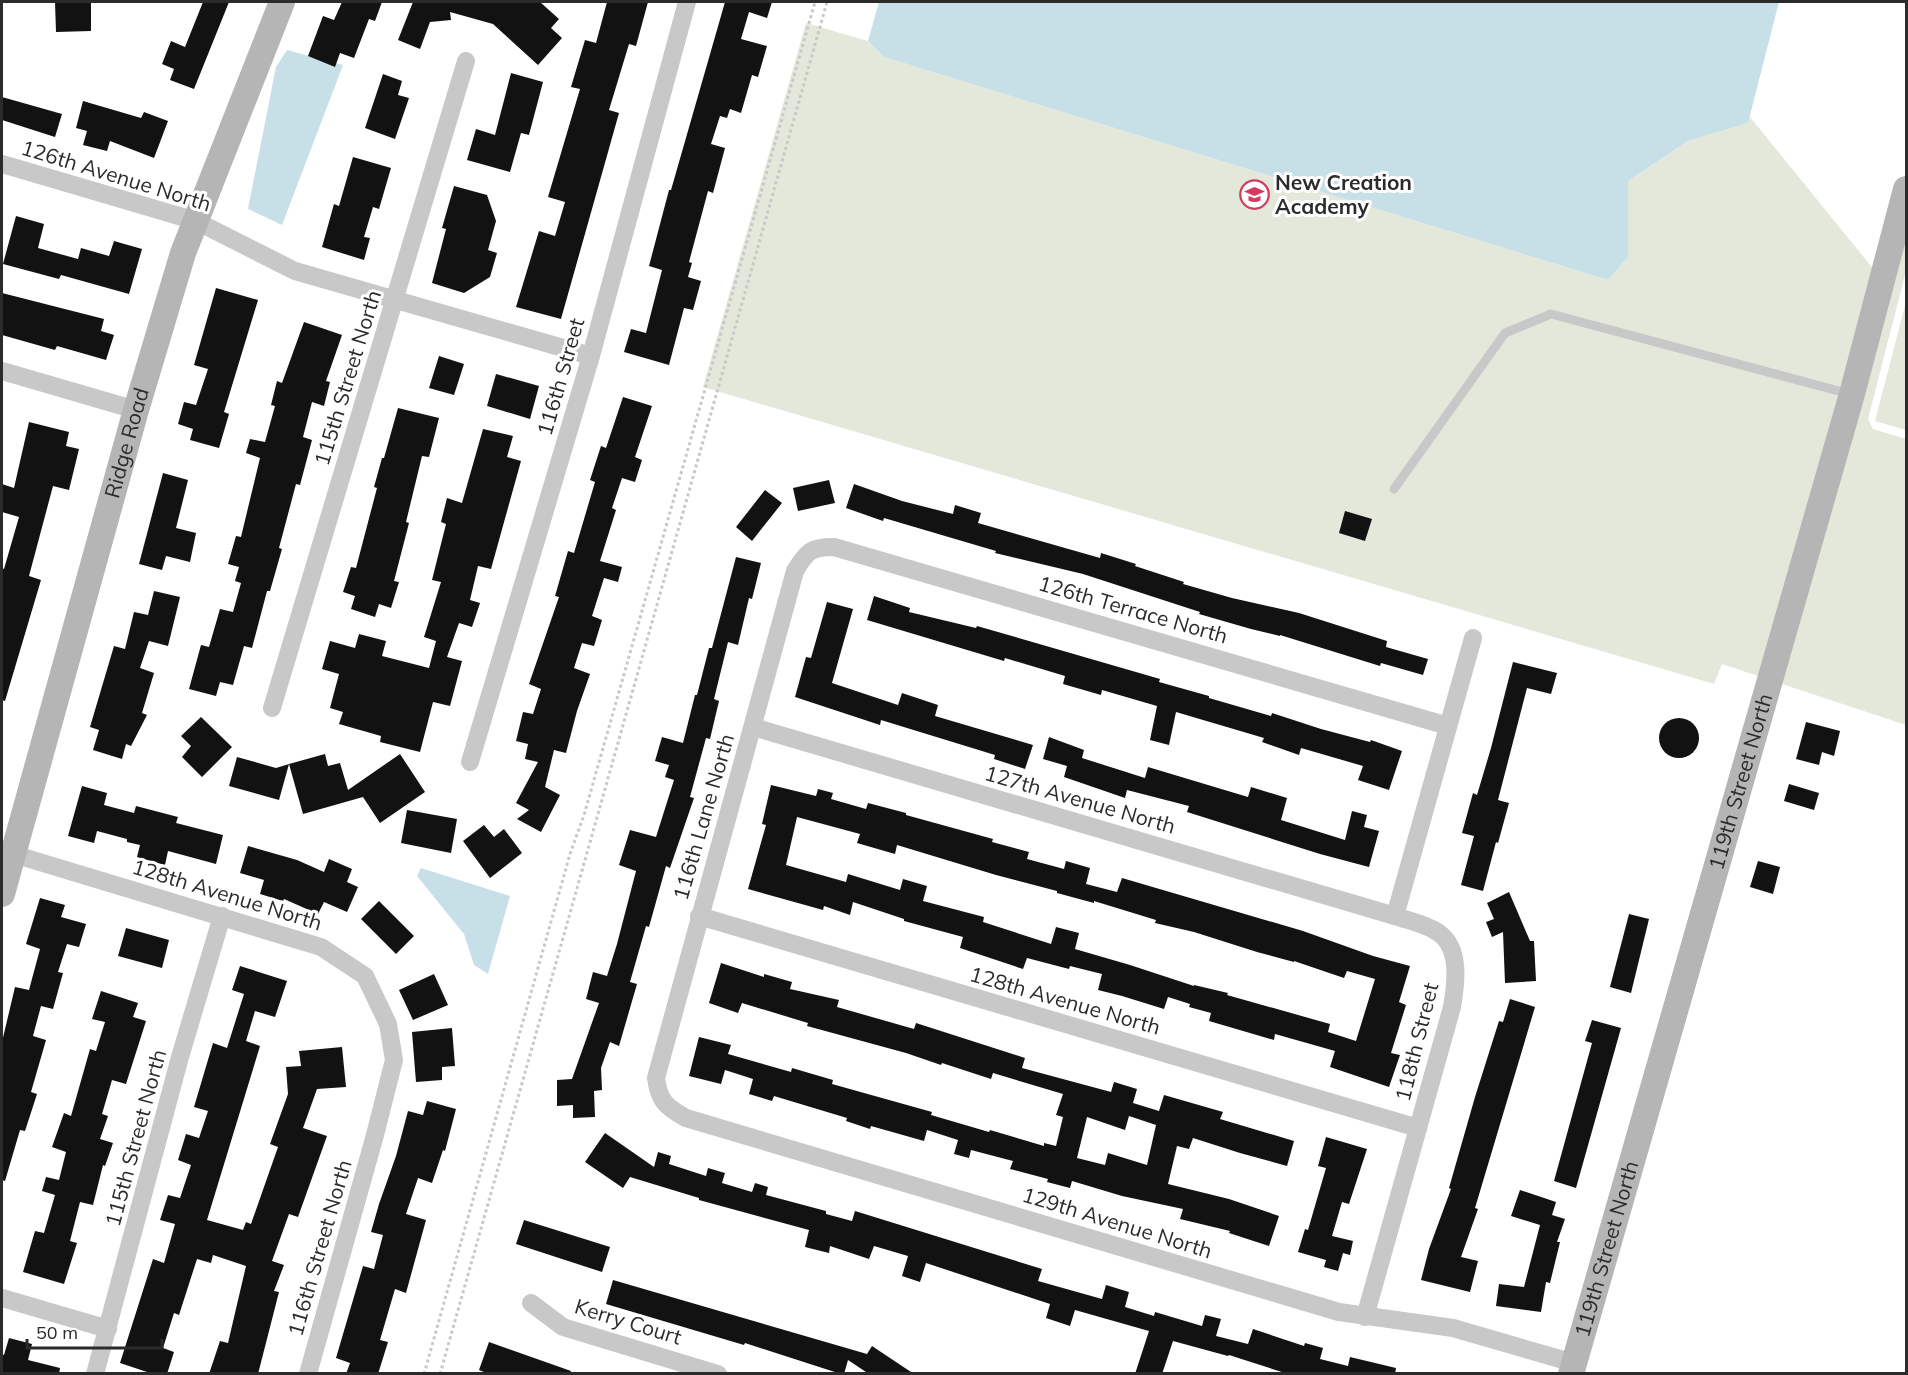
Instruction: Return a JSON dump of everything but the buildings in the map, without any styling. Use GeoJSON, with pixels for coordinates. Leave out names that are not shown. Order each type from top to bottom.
{"type":"FeatureCollection","features":[{"type":"Feature","properties":{"kind":"street","name":"Ridge Road"},"geometry":{"type":"LineString","coordinates":[[2,894],[136,410],[183,254],[282,2]]}},
{"type":"Feature","properties":{"kind":"street","name":"116th Street"},"geometry":{"type":"LineString","coordinates":[[470,762],[591,356],[687,2]]}},
{"type":"Feature","properties":{"kind":"street","name":"115th Street North"},"geometry":{"type":"LineString","coordinates":[[272,708],[466,61]]}},
{"type":"Feature","properties":{"kind":"street","name":"126th Avenue North"},"geometry":{"type":"LineString","coordinates":[[2,164],[196,221],[295,271],[591,356]]}},
{"type":"Feature","properties":{"kind":"street","name":"119th Street North"},"geometry":{"type":"LineString","coordinates":[[1573,1368],[1852,394],[1906,189]]}},
{"type":"Feature","properties":{"kind":"street"},"geometry":{"type":"LineString","coordinates":[[2,371],[136,410]]}},
{"type":"Feature","properties":{"kind":"street","name":"126th Terrace North"},"geometry":{"type":"LineString","coordinates":[[806,554],[818,547],[834,547],[1448,726]]}},
{"type":"Feature","properties":{"kind":"street","name":"116th Lane North"},"geometry":{"type":"LineString","coordinates":[[658,1095],[656,1078],[699,916],[795,571],[806,554]]}},
{"type":"Feature","properties":{"kind":"street"},"geometry":{"type":"LineString","coordinates":[[1395,916],[1473,638]]}},
{"type":"Feature","properties":{"kind":"street","name":"127th Avenue North"},"geometry":{"type":"LineString","coordinates":[[753,727],[1395,916]]}},
{"type":"Feature","properties":{"kind":"street","name":"128th Avenue North"},"geometry":{"type":"LineString","coordinates":[[13,854],[321,947],[365,976],[388,1023],[394,1060],[375,1135]]}},
{"type":"Feature","properties":{"kind":"street","name":"115th Street North"},"geometry":{"type":"LineString","coordinates":[[95,1374],[180,1058],[222,916]]}},
{"type":"Feature","properties":{"kind":"street","name":"128th Avenue North"},"geometry":{"type":"LineString","coordinates":[[699,916],[1418,1128]]}},
{"type":"Feature","properties":{"kind":"street","name":"118th Street"},"geometry":{"type":"LineString","coordinates":[[1365,1317],[1452,1007],[1456,984],[1456,967],[1451,950],[1440,933],[1395,916]]}},
{"type":"Feature","properties":{"kind":"street","name":"129th Avenue North"},"geometry":{"type":"LineString","coordinates":[[658,1095],[669,1109],[686,1118],[1328,1309],[1365,1317],[1453,1328],[1573,1368]]}},
{"type":"Feature","properties":{"kind":"street","name":"116th Street North"},"geometry":{"type":"LineString","coordinates":[[308,1374],[375,1135]]}},
{"type":"Feature","properties":{"kind":"street"},"geometry":{"type":"LineString","coordinates":[[2,1298],[108,1329]]}},
{"type":"Feature","properties":{"kind":"street","name":"Kerry Court"},"geometry":{"type":"LineString","coordinates":[[531,1303],[563,1327],[718,1374]]}},
{"type":"Feature","properties":{"kind":"lane"},"geometry":{"type":"LineString","coordinates":[[1394,489],[1505,333],[1551,314],[1852,394]]}},
{"type":"Feature","properties":{"kind":"path"},"geometry":{"type":"LineString","coordinates":[[424,1374],[814,2]]}},
{"type":"Feature","properties":{"kind":"path"},"geometry":{"type":"LineString","coordinates":[[440,1374],[827,2]]}},
{"type":"Feature","properties":{"kind":"shaded area"},"geometry":{"type":"Polygon","coordinates":[[[806,23],[868,41],[884,57],[1608,280],[1628,257],[1628,181],[1688,141],[1748,123],[1750,117],[1875,271],[1761,677],[1722,664],[1714,684],[703,387],[806,23]]]}},
{"type":"Feature","properties":{"kind":"shaded area"},"geometry":{"type":"Polygon","coordinates":[[[1906,226],[1906,271],[1868,419],[1873,429],[1906,439],[1906,725],[1779,683],[1906,226]]]}},
{"type":"Feature","properties":{"kind":"shaded area"},"geometry":{"type":"Polygon","coordinates":[[[1906,302],[1906,430],[1875,421],[1906,302]]]}},
{"type":"Feature","properties":{"kind":"water"},"geometry":{"type":"Polygon","coordinates":[[[879,2],[1779,2],[1748,123],[1688,141],[1628,181],[1628,257],[1608,280],[884,57],[868,41],[879,2]]]}},
{"type":"Feature","properties":{"kind":"water"},"geometry":{"type":"Polygon","coordinates":[[[287,50],[343,65],[282,225],[248,209],[276,67],[287,50]]]}},
{"type":"Feature","properties":{"kind":"water"},"geometry":{"type":"Polygon","coordinates":[[[421,868],[510,896],[488,974],[474,965],[464,934],[417,876],[421,868]]]}},
{"type":"Feature","properties":{"kind":"place","name":"New Creation Academy"},"geometry":{"type":"Point","coordinates":[1254,195]}}]}
